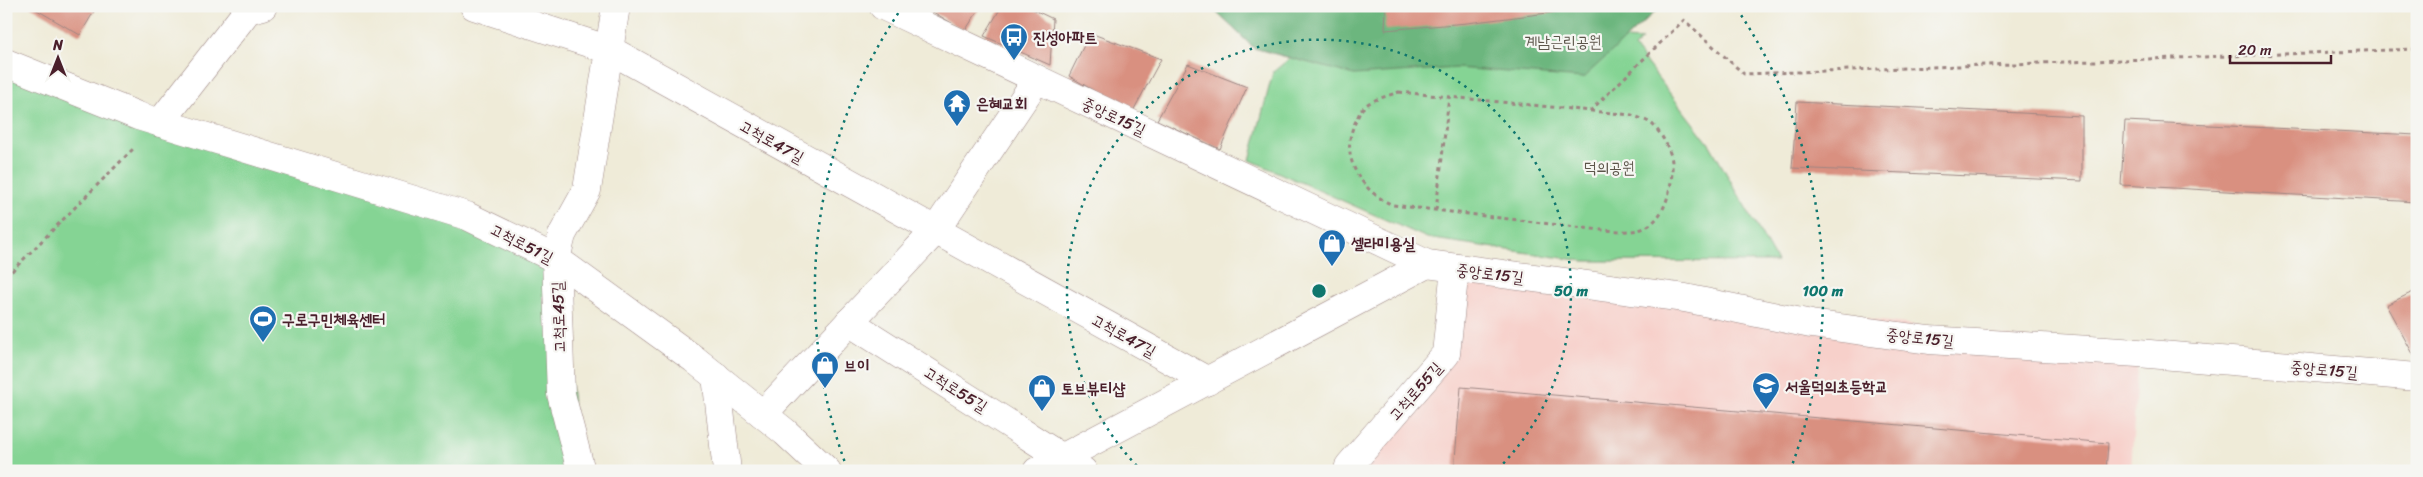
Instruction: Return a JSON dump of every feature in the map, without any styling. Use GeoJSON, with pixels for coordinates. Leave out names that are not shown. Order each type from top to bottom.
{"type":"FeatureCollection","features":[{"type":"Feature","properties":{"kind":"street"},"geometry":{"type":"LineString","coordinates":[[160,123],[248,10],[263,6]]}},
{"type":"Feature","properties":{"kind":"street"},"geometry":{"type":"LineString","coordinates":[[474,6],[610,50]]}},
{"type":"Feature","properties":{"kind":"street","name":"고척로45길"},"geometry":{"type":"LineString","coordinates":[[581,471],[561,394],[556,259],[562,235],[587,190],[616,6]]}},
{"type":"Feature","properties":{"kind":"street","name":"중앙로15길"},"geometry":{"type":"LineString","coordinates":[[883,6],[1428,264],[1686,298],[1811,324],[1929,340],[2138,353],[2417,377]]}},
{"type":"Feature","properties":{"kind":"street","name":"고척로47길"},"geometry":{"type":"LineString","coordinates":[[610,50],[1208,381]]}},
{"type":"Feature","properties":{"kind":"street","name":"고척로51길"},"geometry":{"type":"LineString","coordinates":[[6,63],[160,123],[467,216],[556,259],[716,376],[785,432],[827,471]]}},
{"type":"Feature","properties":{"kind":"street"},"geometry":{"type":"LineString","coordinates":[[763,414],[935,231],[1037,79]]}},
{"type":"Feature","properties":{"kind":"street"},"geometry":{"type":"LineString","coordinates":[[1037,471],[1073,464],[1208,381],[1428,264]]}},
{"type":"Feature","properties":{"kind":"street","name":"고척로55길"},"geometry":{"type":"LineString","coordinates":[[1348,471],[1349,466],[1446,354],[1455,268]]}},
{"type":"Feature","properties":{"kind":"street","name":"고척로55길"},"geometry":{"type":"LineString","coordinates":[[849,322],[1073,464]]}},
{"type":"Feature","properties":{"kind":"street"},"geometry":{"type":"LineString","coordinates":[[716,376],[727,471]]}},
{"type":"Feature","properties":{"kind":"path"},"geometry":{"type":"LineString","coordinates":[[1590,111],[1684,20],[1744,74],[2417,49]]}},
{"type":"Feature","properties":{"kind":"path"},"geometry":{"type":"LineString","coordinates":[[1399,92],[1449,97],[1632,115],[1652,124],[1664,140],[1672,160],[1670,187],[1664,207],[1647,227],[1634,230],[1601,230],[1393,205],[1378,198],[1361,180],[1353,166],[1350,136],[1363,107],[1399,92]]}},
{"type":"Feature","properties":{"kind":"path"},"geometry":{"type":"LineString","coordinates":[[1436,210],[1449,97]]}},
{"type":"Feature","properties":{"kind":"path"},"geometry":{"type":"LineString","coordinates":[[6,277],[89,191],[160,123]]}},
{"type":"Feature","properties":{"kind":"shaded area","name":"서울덕의초등학교"},"geometry":{"type":"Polygon","coordinates":[[[1455,268],[2138,353],[2131,471],[1348,471],[1446,355],[1455,268]]]}},
{"type":"Feature","properties":{"kind":"green space","name":"덕의공원"},"geometry":{"type":"Polygon","coordinates":[[[1210,6],[1661,6],[1625,39],[1642,40],[1634,47],[1710,145],[1777,262],[1583,261],[1427,238],[1250,160],[1273,72],[1290,58],[1254,48],[1210,6]]]}},
{"type":"Feature","properties":{"kind":"green space","name":"계남근린공원"},"geometry":{"type":"Polygon","coordinates":[[[1210,6],[1661,6],[1583,78],[1457,68],[1354,75],[1254,48],[1210,6]]]}},
{"type":"Feature","properties":{"kind":"green space"},"geometry":{"type":"Polygon","coordinates":[[[6,63],[556,259],[581,471],[6,471],[6,63]]]}},
{"type":"Feature","properties":{"kind":"building"},"geometry":{"type":"Polygon","coordinates":[[[30,6],[97,6],[80,35],[30,6]]]}},
{"type":"Feature","properties":{"kind":"building"},"geometry":{"type":"Polygon","coordinates":[[[923,6],[981,6],[965,31],[923,6]]]}},
{"type":"Feature","properties":{"kind":"building"},"geometry":{"type":"Polygon","coordinates":[[[1002,6],[1026,6],[1053,19],[1050,65],[984,36],[1002,6]]]}},
{"type":"Feature","properties":{"kind":"building"},"geometry":{"type":"Polygon","coordinates":[[[1386,6],[1554,6],[1556,12],[1467,23],[1385,30],[1386,6]]]}},
{"type":"Feature","properties":{"kind":"building"},"geometry":{"type":"Polygon","coordinates":[[[1090,33],[1161,59],[1132,113],[1069,76],[1090,33]]]}},
{"type":"Feature","properties":{"kind":"building"},"geometry":{"type":"Polygon","coordinates":[[[1188,64],[1247,87],[1220,149],[1157,120],[1188,64]]]}},
{"type":"Feature","properties":{"kind":"building"},"geometry":{"type":"Polygon","coordinates":[[[1797,102],[2082,116],[2082,181],[1792,168],[1797,102]]]}},
{"type":"Feature","properties":{"kind":"building"},"geometry":{"type":"Polygon","coordinates":[[[2125,121],[2417,135],[2417,202],[2121,185],[2125,121]]]}},
{"type":"Feature","properties":{"kind":"building"},"geometry":{"type":"Polygon","coordinates":[[[2417,290],[2417,361],[2386,305],[2417,290]]]}},
{"type":"Feature","properties":{"kind":"building"},"geometry":{"type":"Polygon","coordinates":[[[1461,387],[2108,443],[2106,471],[1454,471],[1461,387]]]}},
{"type":"Feature","properties":{"kind":"place","name":"진성아파트"},"geometry":{"type":"Point","coordinates":[1014,61]}},
{"type":"Feature","properties":{"kind":"place","name":"은혜교회"},"geometry":{"type":"Point","coordinates":[957,127]}},
{"type":"Feature","properties":{"kind":"place","name":"셀라미용실"},"geometry":{"type":"Point","coordinates":[1332,267]}},
{"type":"Feature","properties":{"kind":"place","name":"구로구민체육센터"},"geometry":{"type":"Point","coordinates":[263,343]}},
{"type":"Feature","properties":{"kind":"place","name":"브이"},"geometry":{"type":"Point","coordinates":[825,389]}},
{"type":"Feature","properties":{"kind":"place","name":"서울덕의초등학교"},"geometry":{"type":"Point","coordinates":[1766,410]}},
{"type":"Feature","properties":{"kind":"place","name":"토브뷰티샵"},"geometry":{"type":"Point","coordinates":[1042,412]}}]}
